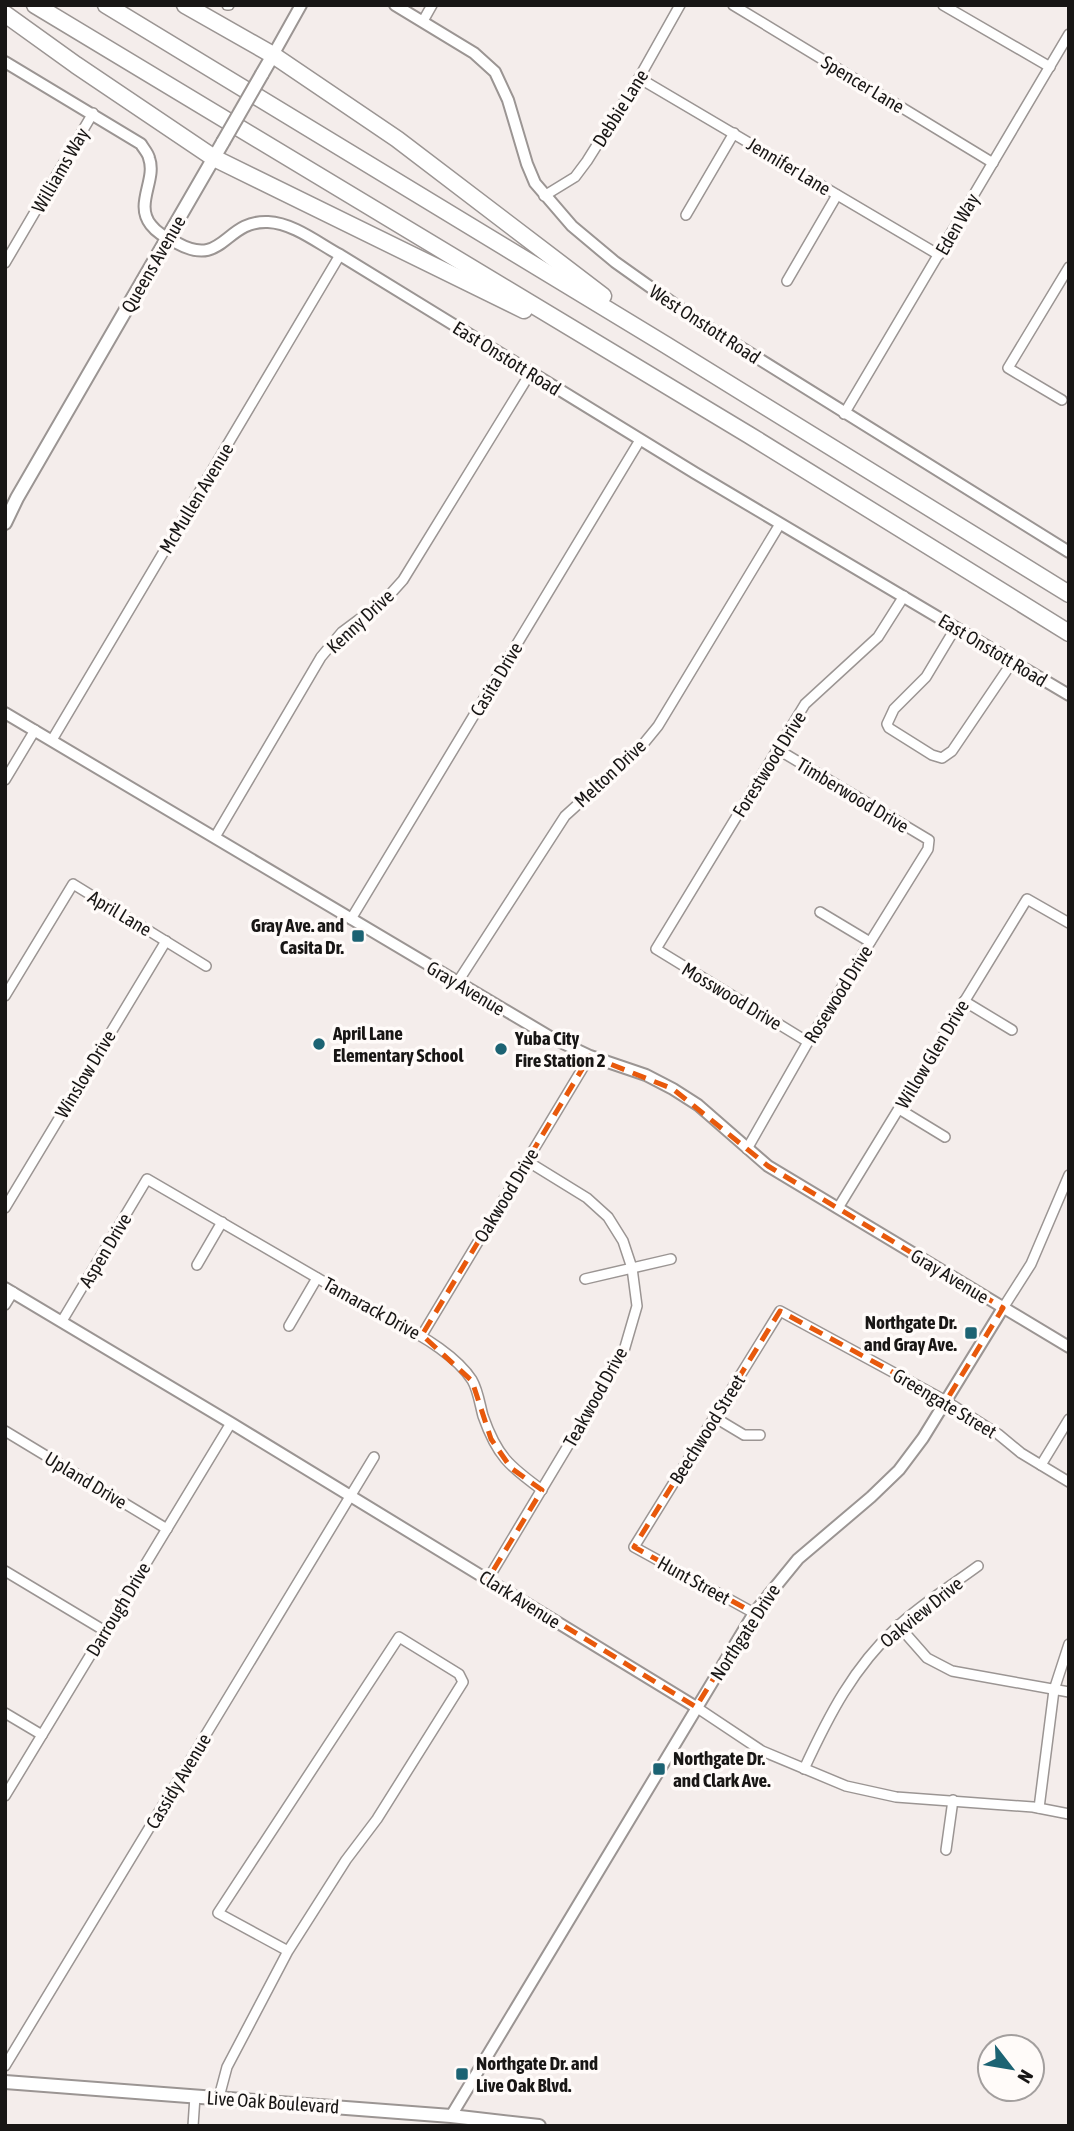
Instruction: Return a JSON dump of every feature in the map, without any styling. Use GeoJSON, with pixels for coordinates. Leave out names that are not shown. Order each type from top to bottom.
{"type":"FeatureCollection","features":[{"type":"Feature","properties":{"kind":"highway"},"geometry":{"type":"LineString","coordinates":[[35,5],[749,435],[1069,633]]}},
{"type":"Feature","properties":{"kind":"highway"},"geometry":{"type":"LineString","coordinates":[[106,5],[666,345],[1069,594]]}},
{"type":"Feature","properties":{"kind":"highway"},"geometry":{"type":"LineString","coordinates":[[185,5],[273,55],[397,139],[666,345]]}},
{"type":"Feature","properties":{"kind":"highway"},"geometry":{"type":"LineString","coordinates":[[5,13],[76,65],[214,158],[521,309],[749,435]]}},
{"type":"Feature","properties":{"kind":"main road","name":"Queens Avenue"},"geometry":{"type":"LineString","coordinates":[[5,523],[273,55]]}},
{"type":"Feature","properties":{"kind":"main road","name":"Live Oak Boulevard"},"geometry":{"type":"LineString","coordinates":[[5,2082],[451,2116],[540,2126]]}},
{"type":"Feature","properties":{"kind":"street","name":"Queens Avenue"},"geometry":{"type":"LineString","coordinates":[[273,55],[301,5]]}},
{"type":"Feature","properties":{"kind":"street","name":"West Onstott Road"},"geometry":{"type":"LineString","coordinates":[[395,5],[474,53],[495,72],[508,100],[535,183],[572,226],[656,292],[844,414],[1069,552]]}},
{"type":"Feature","properties":{"kind":"street"},"geometry":{"type":"LineString","coordinates":[[423,21],[432,5]]}},
{"type":"Feature","properties":{"kind":"street","name":"Debbie Lane"},"geometry":{"type":"LineString","coordinates":[[544,196],[575,177],[639,78],[680,5]]}},
{"type":"Feature","properties":{"kind":"street","name":"Spencer Lane"},"geometry":{"type":"LineString","coordinates":[[733,5],[993,163]]}},
{"type":"Feature","properties":{"kind":"street"},"geometry":{"type":"LineString","coordinates":[[943,5],[1049,67]]}},
{"type":"Feature","properties":{"kind":"street","name":"Eden Way"},"geometry":{"type":"LineString","coordinates":[[844,414],[1069,34]]}},
{"type":"Feature","properties":{"kind":"street","name":"East Onstott Road"},"geometry":{"type":"LineString","coordinates":[[5,61],[141,144],[149,158],[151,170],[144,202],[145,216],[152,227],[168,239],[197,252],[210,251],[241,227],[267,222],[284,224],[340,255],[640,440],[1069,695]]}},
{"type":"Feature","properties":{"kind":"street","name":"Jennifer Lane"},"geometry":{"type":"LineString","coordinates":[[639,78],[939,255]]}},
{"type":"Feature","properties":{"kind":"street","name":"Williams Way"},"geometry":{"type":"LineString","coordinates":[[5,263],[93,113]]}},
{"type":"Feature","properties":{"kind":"street"},"geometry":{"type":"LineString","coordinates":[[686,215],[734,133]]}},
{"type":"Feature","properties":{"kind":"street"},"geometry":{"type":"LineString","coordinates":[[787,281],[837,195]]}},
{"type":"Feature","properties":{"kind":"street","name":"McMullen Avenue"},"geometry":{"type":"LineString","coordinates":[[52,740],[340,255]]}},
{"type":"Feature","properties":{"kind":"street"},"geometry":{"type":"LineString","coordinates":[[1062,401],[1008,368],[1069,267]]}},
{"type":"Feature","properties":{"kind":"street","name":"Kenny Drive"},"geometry":{"type":"LineString","coordinates":[[215,837],[321,657],[342,632],[385,600],[403,580],[531,372]]}},
{"type":"Feature","properties":{"kind":"street","name":"Casita Drive"},"geometry":{"type":"LineString","coordinates":[[351,919],[640,440]]}},
{"type":"Feature","properties":{"kind":"street","name":"Melton Drive"},"geometry":{"type":"LineString","coordinates":[[457,983],[565,816],[640,748],[658,726],[780,524]]}},
{"type":"Feature","properties":{"kind":"street","name":"Forestwood Drive"},"geometry":{"type":"LineString","coordinates":[[656,950],[805,704],[878,637],[904,596]]}},
{"type":"Feature","properties":{"kind":"street"},"geometry":{"type":"LineString","coordinates":[[956,627],[926,677],[894,709],[887,724],[889,728],[932,755],[942,758],[952,751],[1013,661]]}},
{"type":"Feature","properties":{"kind":"street","name":"Gray Avenue"},"geometry":{"type":"LineString","coordinates":[[5,713],[552,1038],[590,1056],[646,1075],[674,1089],[698,1105],[768,1166],[1069,1347]]}},
{"type":"Feature","properties":{"kind":"street"},"geometry":{"type":"LineString","coordinates":[[5,780],[35,730]]}},
{"type":"Feature","properties":{"kind":"street","name":"Timberwood Drive"},"geometry":{"type":"LineString","coordinates":[[776,749],[929,840]]}},
{"type":"Feature","properties":{"kind":"street","name":"Rosewood Drive"},"geometry":{"type":"LineString","coordinates":[[747,1149],[808,1042],[928,849],[929,840]]}},
{"type":"Feature","properties":{"kind":"street","name":"April Lane"},"geometry":{"type":"LineString","coordinates":[[5,996],[73,884],[206,965]]}},
{"type":"Feature","properties":{"kind":"street","name":"Willow Glen Drive"},"geometry":{"type":"LineString","coordinates":[[838,1208],[1027,899],[1069,923]]}},
{"type":"Feature","properties":{"kind":"street"},"geometry":{"type":"LineString","coordinates":[[820,912],[870,942]]}},
{"type":"Feature","properties":{"kind":"street","name":"Winslow Drive"},"geometry":{"type":"LineString","coordinates":[[5,1208],[166,941]]}},
{"type":"Feature","properties":{"kind":"street","name":"Mosswood Drive"},"geometry":{"type":"LineString","coordinates":[[656,950],[808,1042]]}},
{"type":"Feature","properties":{"kind":"street"},"geometry":{"type":"LineString","coordinates":[[964,1001],[1012,1030]]}},
{"type":"Feature","properties":{"kind":"street","name":"Oakwood Drive"},"geometry":{"type":"LineString","coordinates":[[422,1335],[590,1056]]}},
{"type":"Feature","properties":{"kind":"street"},"geometry":{"type":"LineString","coordinates":[[898,1110],[945,1137]]}},
{"type":"Feature","properties":{"kind":"street","name":"Teakwood Drive"},"geometry":{"type":"LineString","coordinates":[[488,1579],[623,1354],[637,1306],[632,1268],[623,1241],[608,1217],[587,1198],[527,1161]]}},
{"type":"Feature","properties":{"kind":"street","name":"Northgate Drive"},"geometry":{"type":"LineString","coordinates":[[451,2116],[754,1612],[798,1559],[872,1497],[899,1470],[923,1438],[1031,1264],[1069,1175]]}},
{"type":"Feature","properties":{"kind":"street","name":"Tamarack Drive"},"geometry":{"type":"LineString","coordinates":[[147,1178],[400,1326],[422,1335],[472,1381],[491,1439],[511,1468],[542,1490]]}},
{"type":"Feature","properties":{"kind":"street","name":"Aspen Drive"},"geometry":{"type":"LineString","coordinates":[[62,1321],[147,1178]]}},
{"type":"Feature","properties":{"kind":"street"},"geometry":{"type":"LineString","coordinates":[[197,1265],[222,1222]]}},
{"type":"Feature","properties":{"kind":"street"},"geometry":{"type":"LineString","coordinates":[[585,1279],[671,1259]]}},
{"type":"Feature","properties":{"kind":"street"},"geometry":{"type":"LineString","coordinates":[[289,1326],[317,1278]]}},
{"type":"Feature","properties":{"kind":"street"},"geometry":{"type":"LineString","coordinates":[[5,1305],[9,1290]]}},
{"type":"Feature","properties":{"kind":"street","name":"Clark Avenue"},"geometry":{"type":"LineString","coordinates":[[9,1290],[488,1579],[696,1707],[762,1751],[846,1786],[896,1797],[1039,1808],[1069,1814]]}},
{"type":"Feature","properties":{"kind":"street","name":"Greengate Street"},"geometry":{"type":"LineString","coordinates":[[780,1311],[946,1401],[998,1434],[1021,1453],[1069,1482]]}},
{"type":"Feature","properties":{"kind":"street","name":"Beechwood Street"},"geometry":{"type":"LineString","coordinates":[[634,1547],[780,1311]]}},
{"type":"Feature","properties":{"kind":"street"},"geometry":{"type":"LineString","coordinates":[[714,1417],[744,1435],[761,1435]]}},
{"type":"Feature","properties":{"kind":"street"},"geometry":{"type":"LineString","coordinates":[[1041,1465],[1069,1419]]}},
{"type":"Feature","properties":{"kind":"street","name":"Darrough Drive"},"geometry":{"type":"LineString","coordinates":[[5,1796],[231,1423]]}},
{"type":"Feature","properties":{"kind":"street","name":"Upland Drive"},"geometry":{"type":"LineString","coordinates":[[5,1431],[167,1529]]}},
{"type":"Feature","properties":{"kind":"street","name":"Cassidy Avenue"},"geometry":{"type":"LineString","coordinates":[[5,2066],[374,1457]]}},
{"type":"Feature","properties":{"kind":"street","name":"Hunt Street"},"geometry":{"type":"LineString","coordinates":[[634,1547],[754,1612]]}},
{"type":"Feature","properties":{"kind":"street","name":"Oakview Drive"},"geometry":{"type":"LineString","coordinates":[[804,1769],[829,1713],[864,1660],[898,1625],[978,1566]]}},
{"type":"Feature","properties":{"kind":"street"},"geometry":{"type":"LineString","coordinates":[[5,1572],[105,1631]]}},
{"type":"Feature","properties":{"kind":"street"},"geometry":{"type":"LineString","coordinates":[[898,1625],[927,1658],[952,1671],[1069,1692]]}},
{"type":"Feature","properties":{"kind":"street"},"geometry":{"type":"LineString","coordinates":[[219,2097],[227,2067],[288,1951],[346,1860],[377,1819],[463,1682],[459,1674],[399,1637],[218,1913],[288,1951]]}},
{"type":"Feature","properties":{"kind":"street"},"geometry":{"type":"LineString","coordinates":[[1039,1808],[1054,1690],[1069,1644]]}},
{"type":"Feature","properties":{"kind":"street"},"geometry":{"type":"LineString","coordinates":[[5,1713],[42,1735]]}},
{"type":"Feature","properties":{"kind":"street"},"geometry":{"type":"LineString","coordinates":[[946,1850],[953,1800]]}},
{"type":"Feature","properties":{"kind":"street"},"geometry":{"type":"LineString","coordinates":[[193,2126],[195,2096]]}},
{"type":"Feature","properties":{"kind":"highlighted area"},"geometry":{"type":"Polygon","coordinates":[[[590,1056],[673,1089],[768,1166],[1003,1308],[946,1401],[780,1311],[634,1547],[754,1613],[696,1707],[488,1579],[542,1490],[511,1468],[491,1439],[472,1381],[422,1335],[590,1056]]]}},
{"type":"Feature","properties":{"kind":"place","name":"Gray Ave. and Casita Dr."},"geometry":{"type":"Point","coordinates":[358,936]}},
{"type":"Feature","properties":{"kind":"place","name":"April Lane Elementary School"},"geometry":{"type":"Point","coordinates":[319,1044]}},
{"type":"Feature","properties":{"kind":"place","name":"Yuba City Fire Station 2"},"geometry":{"type":"Point","coordinates":[501,1049]}},
{"type":"Feature","properties":{"kind":"place","name":"Northgate Dr. and Gray Ave."},"geometry":{"type":"Point","coordinates":[971,1333]}},
{"type":"Feature","properties":{"kind":"place","name":"Northgate Dr. and Clark Ave."},"geometry":{"type":"Point","coordinates":[659,1769]}},
{"type":"Feature","properties":{"kind":"place","name":"Northgate Dr. and Live Oak Blvd."},"geometry":{"type":"Point","coordinates":[462,2074]}}]}
